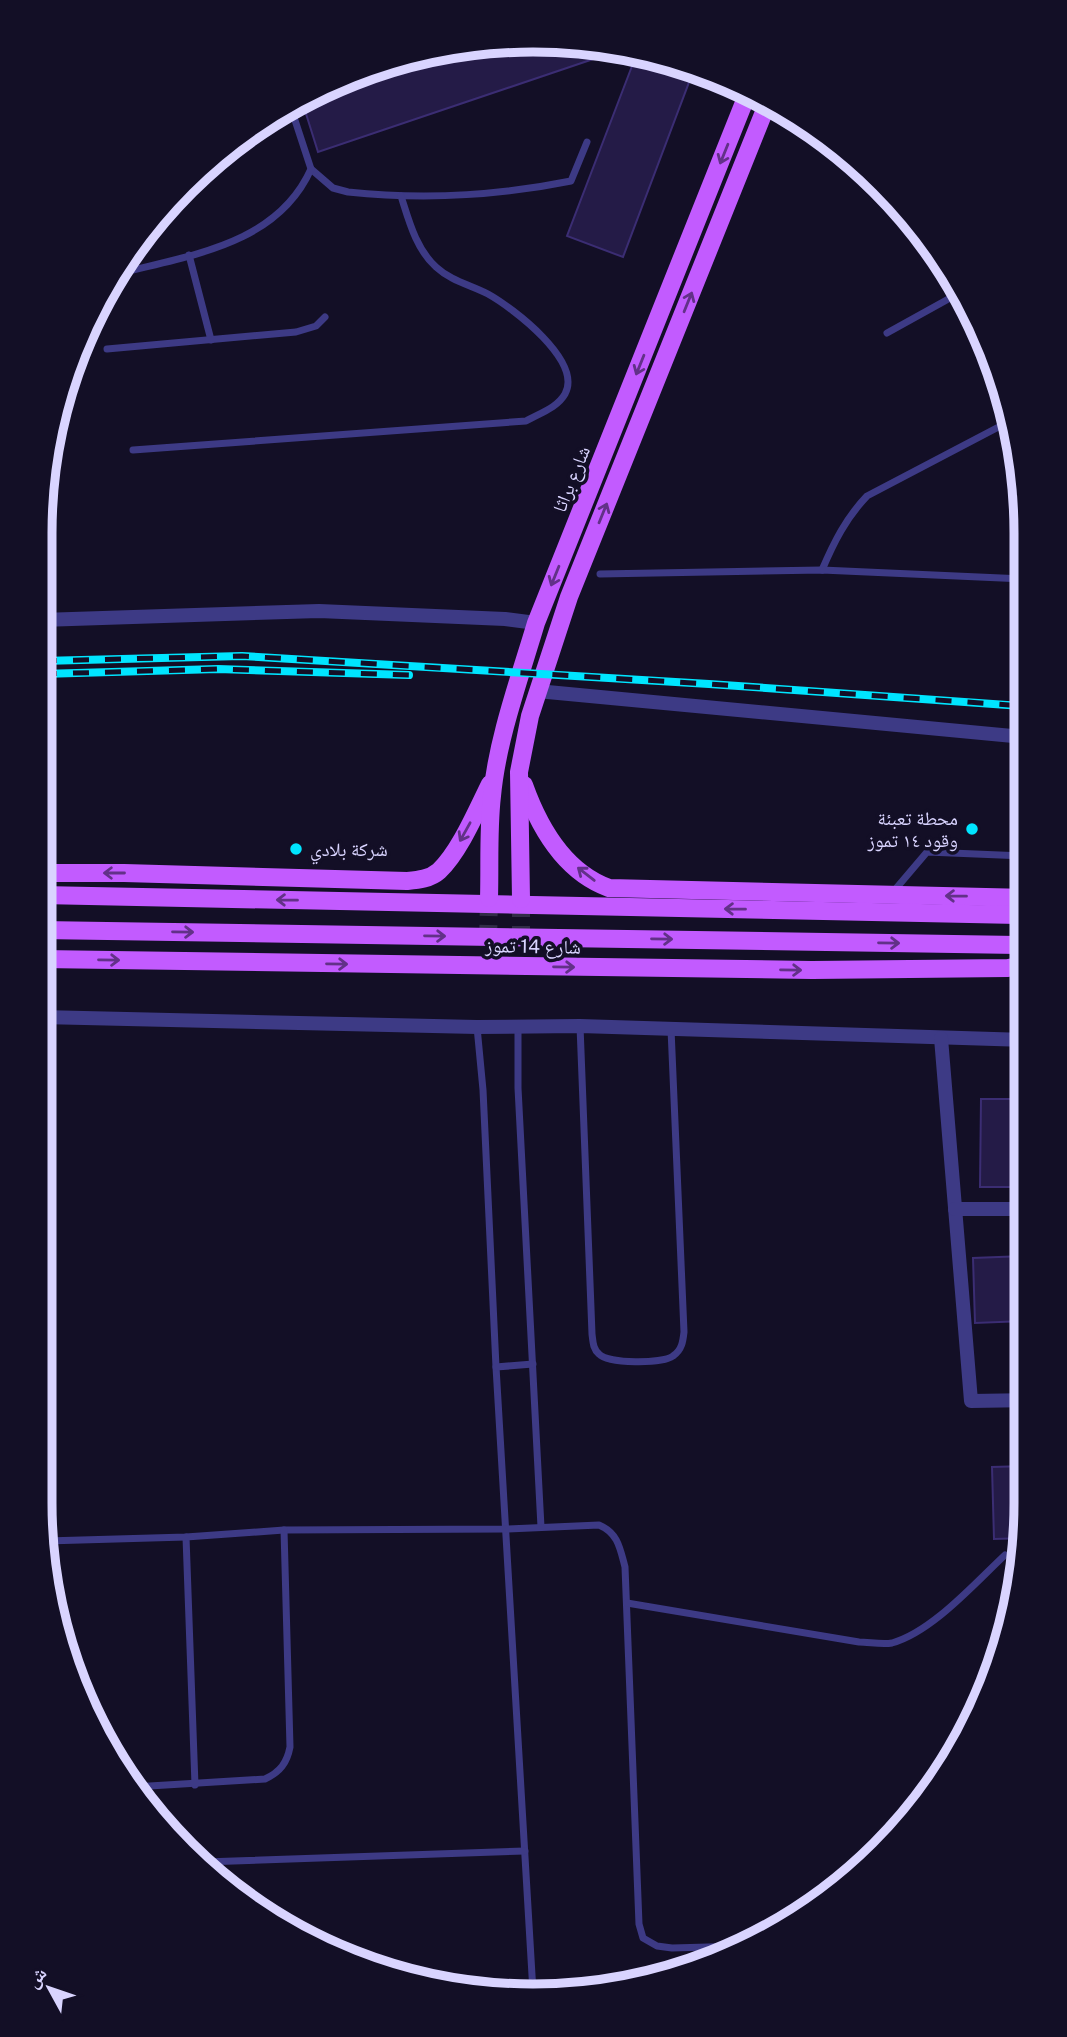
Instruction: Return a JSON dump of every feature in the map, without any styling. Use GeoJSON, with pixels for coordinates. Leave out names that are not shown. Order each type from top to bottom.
{"type":"FeatureCollection","features":[{"type":"Feature","properties":{"kind":"main road","name":"شارع براثا"},"geometry":{"type":"LineString","coordinates":[[489,898],[492,796],[496,771],[510,709],[536,623],[745,102]]}},
{"type":"Feature","properties":{"kind":"main road"},"geometry":{"type":"LineString","coordinates":[[521,899],[519,772],[537,691],[569,597],[764,112]]}},
{"type":"Feature","properties":{"kind":"main road"},"geometry":{"type":"LineString","coordinates":[[52,873],[424,880],[438,873],[452,854],[496,771]]}},
{"type":"Feature","properties":{"kind":"main road"},"geometry":{"type":"LineString","coordinates":[[519,772],[531,806],[544,830],[565,857],[587,876],[609,888],[1014,898]]}},
{"type":"Feature","properties":{"kind":"main road"},"geometry":{"type":"LineString","coordinates":[[52,895],[1014,915]]}},
{"type":"Feature","properties":{"kind":"main road"},"geometry":{"type":"LineString","coordinates":[[52,929],[1014,945]]}},
{"type":"Feature","properties":{"kind":"main road"},"geometry":{"type":"LineString","coordinates":[[488,943],[488,966]]}},
{"type":"Feature","properties":{"kind":"main road"},"geometry":{"type":"LineString","coordinates":[[521,943],[522,966]]}},
{"type":"Feature","properties":{"kind":"main road","name":"شارع 14 تموز"},"geometry":{"type":"LineString","coordinates":[[52,959],[812,970],[1014,967]]}},
{"type":"Feature","properties":{"kind":"street"},"geometry":{"type":"LineString","coordinates":[[52,620],[319,611],[505,619],[536,623]]}},
{"type":"Feature","properties":{"kind":"street"},"geometry":{"type":"LineString","coordinates":[[537,691],[1014,736]]}},
{"type":"Feature","properties":{"kind":"street"},"geometry":{"type":"LineString","coordinates":[[52,1017],[477,1027],[580,1026],[1014,1040]]}},
{"type":"Feature","properties":{"kind":"street"},"geometry":{"type":"LineString","coordinates":[[941,1038],[971,1401],[1014,1400]]}},
{"type":"Feature","properties":{"kind":"street"},"geometry":{"type":"LineString","coordinates":[[955,1209],[1014,1209]]}},
{"type":"Feature","properties":{"kind":"lane"},"geometry":{"type":"LineString","coordinates":[[294,116],[312,169],[333,188],[348,192],[454,197],[512,192],[571,181],[587,142]]}},
{"type":"Feature","properties":{"kind":"lane"},"geometry":{"type":"LineString","coordinates":[[131,270],[216,248],[252,234],[286,209],[312,169]]}},
{"type":"Feature","properties":{"kind":"lane"},"geometry":{"type":"LineString","coordinates":[[133,450],[526,421],[555,406],[566,392],[568,377],[565,365],[555,350],[489,294],[453,279],[436,267],[420,246],[401,196]]}},
{"type":"Feature","properties":{"kind":"lane"},"geometry":{"type":"LineString","coordinates":[[189,255],[211,340]]}},
{"type":"Feature","properties":{"kind":"lane"},"geometry":{"type":"LineString","coordinates":[[887,333],[952,297]]}},
{"type":"Feature","properties":{"kind":"lane"},"geometry":{"type":"LineString","coordinates":[[107,349],[296,332],[316,326],[325,317]]}},
{"type":"Feature","properties":{"kind":"lane"},"geometry":{"type":"LineString","coordinates":[[822,570],[839,532],[867,496],[1002,425]]}},
{"type":"Feature","properties":{"kind":"lane"},"geometry":{"type":"LineString","coordinates":[[600,574],[822,570],[1014,579]]}},
{"type":"Feature","properties":{"kind":"lane"},"geometry":{"type":"LineString","coordinates":[[891,895],[927,852],[1014,856]]}},
{"type":"Feature","properties":{"kind":"lane"},"geometry":{"type":"LineString","coordinates":[[580,1026],[592,1334],[594,1348],[600,1357],[610,1361],[660,1361],[673,1357],[682,1346],[684,1332],[671,1029]]}},
{"type":"Feature","properties":{"kind":"lane"},"geometry":{"type":"LineString","coordinates":[[477,1027],[483,1090],[496,1367],[533,1984]]}},
{"type":"Feature","properties":{"kind":"lane"},"geometry":{"type":"LineString","coordinates":[[518,1027],[517,1088],[541,1527]]}},
{"type":"Feature","properties":{"kind":"lane"},"geometry":{"type":"LineString","coordinates":[[496,1367],[533,1364]]}},
{"type":"Feature","properties":{"kind":"lane"},"geometry":{"type":"LineString","coordinates":[[55,1541],[186,1537],[284,1530],[507,1529],[599,1525],[612,1531],[620,1545],[625,1567],[639,1924],[643,1938],[657,1946],[721,1947]]}},
{"type":"Feature","properties":{"kind":"lane"},"geometry":{"type":"LineString","coordinates":[[145,1787],[265,1779],[278,1773],[288,1759],[290,1747],[284,1530]]}},
{"type":"Feature","properties":{"kind":"lane"},"geometry":{"type":"LineString","coordinates":[[186,1537],[195,1785]]}},
{"type":"Feature","properties":{"kind":"lane"},"geometry":{"type":"LineString","coordinates":[[627,1603],[859,1642],[890,1643],[913,1633],[932,1620],[1004,1555]]}},
{"type":"Feature","properties":{"kind":"lane"},"geometry":{"type":"LineString","coordinates":[[211,1861],[525,1851]]}},
{"type":"Feature","properties":{"kind":"building"},"geometry":{"type":"Polygon","coordinates":[[[534,52],[598,57],[318,152],[305,111],[379,78],[440,62],[502,54],[534,52]]]}},
{"type":"Feature","properties":{"kind":"building"},"geometry":{"type":"Polygon","coordinates":[[[633,63],[690,79],[623,257],[567,236],[633,63]]]}},
{"type":"Feature","properties":{"kind":"building"},"geometry":{"type":"Polygon","coordinates":[[[981,1099],[1014,1099],[1014,1187],[980,1187],[981,1099]]]}},
{"type":"Feature","properties":{"kind":"building"},"geometry":{"type":"Polygon","coordinates":[[[1014,1256],[1014,1321],[975,1323],[973,1258],[1014,1256]]]}},
{"type":"Feature","properties":{"kind":"building"},"geometry":{"type":"Polygon","coordinates":[[[1014,1466],[1013,1538],[994,1539],[992,1467],[1014,1466]]]}},
{"type":"Feature","properties":{"kind":"tunnel"},"geometry":{"type":"LineString","coordinates":[[488,943],[489,898]]}},
{"type":"Feature","properties":{"kind":"tunnel"},"geometry":{"type":"LineString","coordinates":[[521,899],[521,943]]}},
{"type":"Feature","properties":{"kind":"railway"},"geometry":{"type":"LineString","coordinates":[[52,661],[242,656],[1014,705]]}},
{"type":"Feature","properties":{"kind":"railway"},"geometry":{"type":"LineString","coordinates":[[52,674],[218,669],[409,675]]}},
{"type":"Feature","properties":{"kind":"place","name":"محطة تعبئة وقود ١٤ تموز"},"geometry":{"type":"Point","coordinates":[972,829]}},
{"type":"Feature","properties":{"kind":"place","name":"شركة بلادي"},"geometry":{"type":"Point","coordinates":[296,849]}}]}
